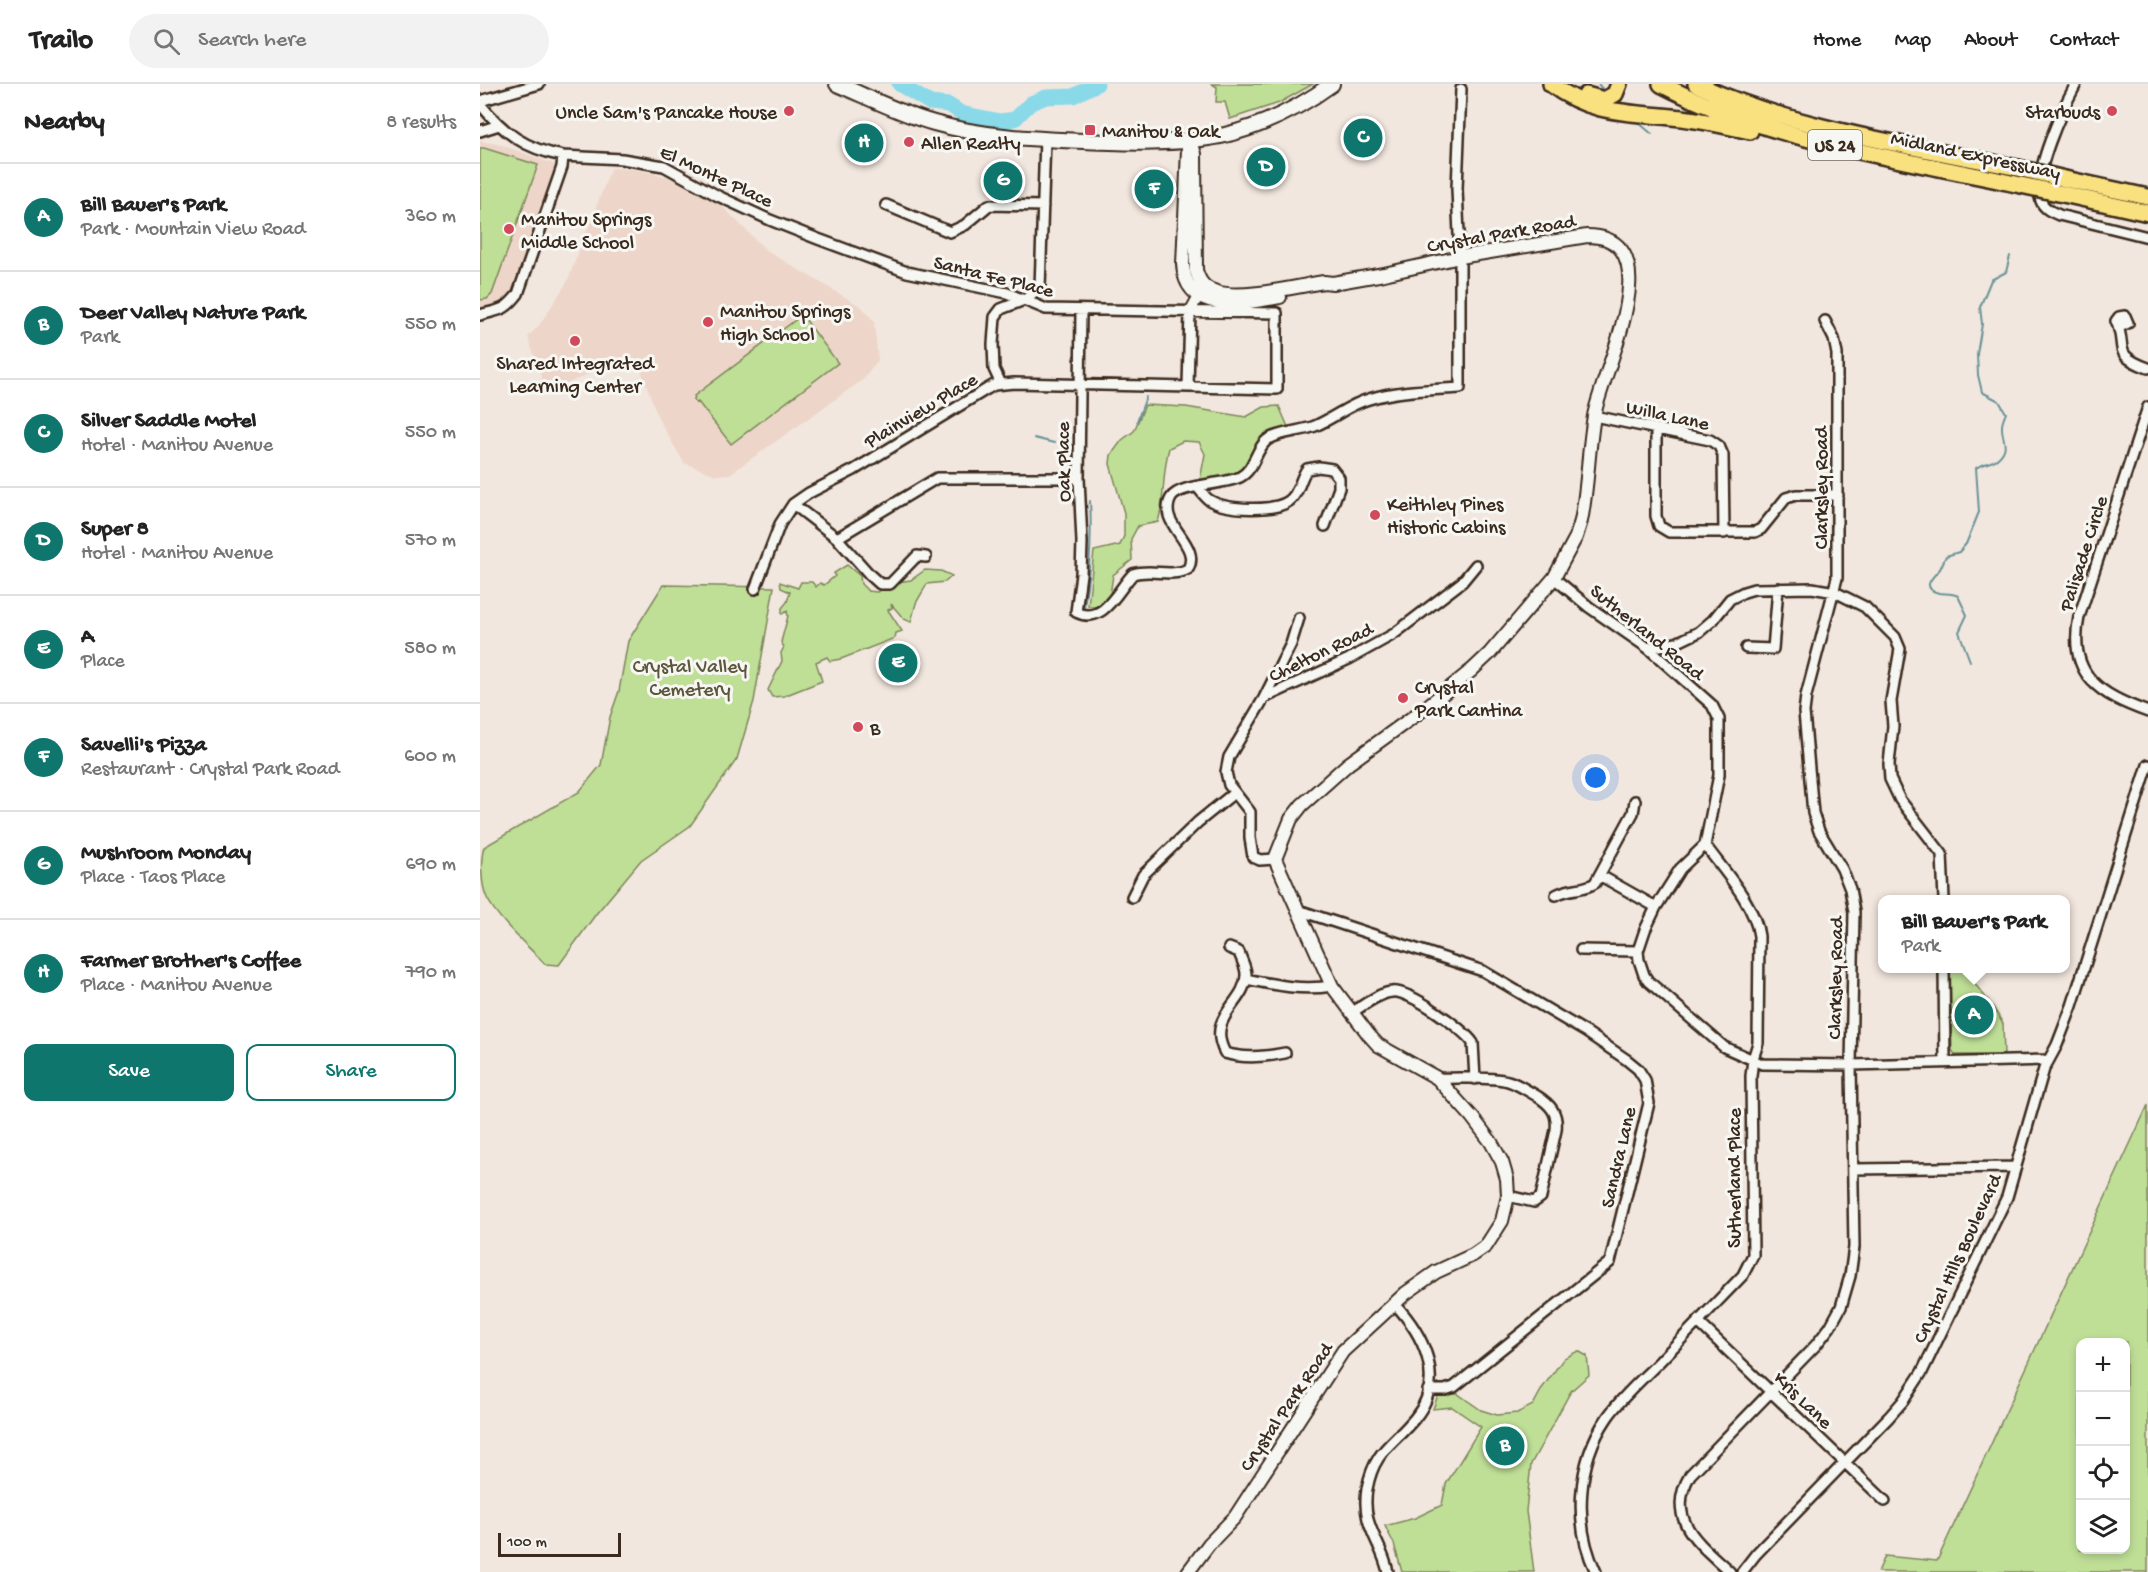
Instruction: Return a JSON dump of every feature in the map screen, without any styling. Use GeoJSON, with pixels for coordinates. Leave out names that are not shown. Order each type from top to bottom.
{"type":"FeatureCollection","features":[{"type":"Feature","properties":{"kind":"highway"},"geometry":{"type":"LineString","coordinates":[[1551,84],[1574,99],[1601,110],[1696,120],[1884,156]]}},
{"type":"Feature","properties":{"kind":"highway"},"geometry":{"type":"LineString","coordinates":[[1568,84],[1588,96],[1605,100],[1615,94],[1619,84]]}},
{"type":"Feature","properties":{"kind":"highway","name":"Midland Expressway"},"geometry":{"type":"LineString","coordinates":[[1661,84],[1737,118],[1779,131],[1884,156],[2017,176]]}},
{"type":"Feature","properties":{"kind":"highway","name":"Midland Expressway"},"geometry":{"type":"LineString","coordinates":[[1696,84],[1742,103],[2064,187],[2148,213]]}},
{"type":"Feature","properties":{"kind":"highway","name":"Midland Expressway"},"geometry":{"type":"LineString","coordinates":[[2064,187],[2148,198]]}},
{"type":"Feature","properties":{"kind":"main road"},"geometry":{"type":"LineString","coordinates":[[837,84],[933,123],[983,134],[1136,143],[1221,135],[1260,123],[1300,105],[1332,84]]}},
{"type":"Feature","properties":{"kind":"street"},"geometry":{"type":"LineString","coordinates":[[480,102],[539,84]]}},
{"type":"Feature","properties":{"kind":"street"},"geometry":{"type":"LineString","coordinates":[[2076,84],[2059,116],[2049,142],[2041,182],[2042,204],[2059,215],[2148,237]]}},
{"type":"Feature","properties":{"kind":"street"},"geometry":{"type":"LineString","coordinates":[[1324,526],[1339,488],[1339,478],[1332,469],[1319,467],[1307,469],[1290,501],[1276,507],[1248,508],[1222,505],[1208,501],[1198,488],[1240,477],[1250,469],[1260,448],[1269,439],[1314,426],[1368,399],[1408,391],[1460,388],[1460,257],[1457,189],[1461,89]]}},
{"type":"Feature","properties":{"kind":"street","name":"El Monte Place"},"geometry":{"type":"LineString","coordinates":[[480,102],[512,137],[542,151],[563,156],[631,160],[663,166],[718,196],[818,239]]}},
{"type":"Feature","properties":{"kind":"street"},"geometry":{"type":"LineString","coordinates":[[480,131],[499,125]]}},
{"type":"Feature","properties":{"kind":"street"},"geometry":{"type":"LineString","coordinates":[[1001,384],[994,369],[993,322],[1002,309],[1024,300],[1040,288],[1045,139]]}},
{"type":"Feature","properties":{"kind":"street"},"geometry":{"type":"LineString","coordinates":[[1188,386],[1190,312],[1201,291],[1195,263],[1195,154],[1190,139]]}},
{"type":"Feature","properties":{"kind":"street"},"geometry":{"type":"LineString","coordinates":[[480,315],[509,306],[518,294],[562,167],[563,156]]}},
{"type":"Feature","properties":{"kind":"street"},"geometry":{"type":"LineString","coordinates":[[886,205],[950,232],[965,225],[989,205],[1043,206]]}},
{"type":"Feature","properties":{"kind":"street","name":"Crystal Park Road"},"geometry":{"type":"LineString","coordinates":[[1188,1572],[1234,1516],[1343,1351],[1394,1303],[1436,1272],[1473,1255],[1486,1246],[1502,1221],[1508,1196],[1507,1179],[1491,1142],[1437,1078],[1378,1045],[1351,1013],[1332,986],[1275,859],[1291,819],[1302,805],[1348,764],[1424,709],[1472,670],[1490,653],[1554,578],[1576,537],[1581,521],[1594,416],[1629,297],[1629,272],[1623,253],[1612,242],[1605,238],[1587,236],[1460,257],[1333,283],[1324,282],[1245,294],[1201,291]]}},
{"type":"Feature","properties":{"kind":"street","name":"Santa Fe Place"},"geometry":{"type":"LineString","coordinates":[[818,239],[907,272],[1007,292],[1046,309],[1277,313],[1277,389]]}},
{"type":"Feature","properties":{"kind":"street","name":"Oak Place"},"geometry":{"type":"LineString","coordinates":[[1081,310],[1079,478],[1082,542],[1076,612],[1080,615],[1094,614],[1110,605],[1133,574],[1151,570],[1183,572],[1188,569],[1191,557],[1189,549],[1168,512],[1169,504],[1181,489],[1198,488]]}},
{"type":"Feature","properties":{"kind":"street","name":"Clarksley Road"},"geometry":{"type":"LineString","coordinates":[[1730,1572],[1687,1530],[1681,1507],[1683,1491],[1690,1475],[1816,1345],[1836,1317],[1850,1276],[1854,1247],[1851,1065],[1854,912],[1846,879],[1819,831],[1813,813],[1804,712],[1806,696],[1837,578],[1837,354],[1834,339],[1825,321]]}},
{"type":"Feature","properties":{"kind":"street"},"geometry":{"type":"LineString","coordinates":[[2120,327],[2120,346],[2124,356],[2131,362],[2148,368]]}},
{"type":"Feature","properties":{"kind":"street","name":"Plainview Place"},"geometry":{"type":"LineString","coordinates":[[754,589],[780,524],[793,504],[809,493],[854,471],[982,392],[1001,384],[1277,389]]}},
{"type":"Feature","properties":{"kind":"street","name":"Palisade Circle"},"geometry":{"type":"LineString","coordinates":[[2148,407],[2079,617],[2077,635],[2080,661],[2095,686],[2109,696],[2148,712]]}},
{"type":"Feature","properties":{"kind":"street","name":"Willa Lane"},"geometry":{"type":"LineString","coordinates":[[1594,416],[1710,440],[1719,446],[1723,454],[1724,533]]}},
{"type":"Feature","properties":{"kind":"street"},"geometry":{"type":"LineString","coordinates":[[1656,430],[1656,516],[1659,526],[1669,532],[1755,532],[1761,529],[1782,502],[1790,496],[1838,495]]}},
{"type":"Feature","properties":{"kind":"street"},"geometry":{"type":"LineString","coordinates":[[837,538],[937,478],[1079,478]]}},
{"type":"Feature","properties":{"kind":"street"},"geometry":{"type":"LineString","coordinates":[[793,504],[837,538],[880,584],[890,584],[917,556],[926,557]]}},
{"type":"Feature","properties":{"kind":"street","name":"Chelton Road"},"geometry":{"type":"LineString","coordinates":[[1275,859],[1260,860],[1253,857],[1250,812],[1234,793],[1226,777],[1229,758],[1264,698],[1349,659],[1394,634],[1462,582],[1476,565]]}},
{"type":"Feature","properties":{"kind":"street","name":"Sutherland Road"},"geometry":{"type":"LineString","coordinates":[[1554,578],[1589,607],[1648,648],[1712,705],[1719,718],[1719,775],[1705,845]]}},
{"type":"Feature","properties":{"kind":"street"},"geometry":{"type":"LineString","coordinates":[[1746,648],[1773,649],[1778,588]]}},
{"type":"Feature","properties":{"kind":"street"},"geometry":{"type":"LineString","coordinates":[[1648,648],[1676,643],[1699,632],[1730,600],[1743,592],[1778,588],[1812,588],[1835,592],[1865,607],[1898,643],[1900,656],[1891,701],[1893,726],[1889,764],[1890,779],[1900,800],[1942,854],[1944,895]]}},
{"type":"Feature","properties":{"kind":"street"},"geometry":{"type":"LineString","coordinates":[[1264,698],[1291,644],[1299,618]]}},
{"type":"Feature","properties":{"kind":"street","name":"Crystal Hills Boulevard"},"geometry":{"type":"LineString","coordinates":[[1742,1572],[1756,1554],[1889,1417],[1922,1372],[2007,1197],[2047,1060],[2057,1045],[2072,1005],[2148,765]]}},
{"type":"Feature","properties":{"kind":"street"},"geometry":{"type":"LineString","coordinates":[[1132,897],[1143,875],[1198,822],[1234,793]]}},
{"type":"Feature","properties":{"kind":"street"},"geometry":{"type":"LineString","coordinates":[[1556,895],[1565,890],[1592,885],[1600,876],[1633,813],[1635,801]]}},
{"type":"Feature","properties":{"kind":"street"},"geometry":{"type":"LineString","coordinates":[[1705,845],[1680,869],[1656,906],[1638,951],[1641,967],[1648,981],[1724,1047],[1762,1064],[1772,1065],[2047,1060]]}},
{"type":"Feature","properties":{"kind":"street","name":"Sutherland Place"},"geometry":{"type":"LineString","coordinates":[[1596,1572],[1586,1548],[1581,1511],[1583,1478],[1593,1446],[1607,1418],[1617,1406],[1743,1275],[1753,1255],[1750,1076],[1758,1043],[1758,928],[1750,907],[1705,845]]}},
{"type":"Feature","properties":{"kind":"street"},"geometry":{"type":"LineString","coordinates":[[1600,876],[1656,906]]}},
{"type":"Feature","properties":{"kind":"street","name":"Sandra Lane"},"geometry":{"type":"LineString","coordinates":[[1298,910],[1484,971],[1586,1032],[1627,1060],[1642,1075],[1648,1090],[1649,1103],[1610,1262],[1454,1387],[1445,1390],[1428,1390]]}},
{"type":"Feature","properties":{"kind":"street"},"geometry":{"type":"LineString","coordinates":[[1229,948],[1239,952],[1247,971],[1246,980],[1222,1020],[1219,1034],[1224,1053],[1235,1056],[1273,1056],[1285,1053]]}},
{"type":"Feature","properties":{"kind":"street"},"geometry":{"type":"LineString","coordinates":[[1581,950],[1638,951]]}},
{"type":"Feature","properties":{"kind":"street"},"geometry":{"type":"LineString","coordinates":[[1944,973],[1945,1062]]}},
{"type":"Feature","properties":{"kind":"street"},"geometry":{"type":"LineString","coordinates":[[1246,980],[1297,989],[1332,986]]}},
{"type":"Feature","properties":{"kind":"street"},"geometry":{"type":"LineString","coordinates":[[1351,1013],[1386,993],[1393,991],[1402,993],[1453,1022],[1470,1039],[1473,1043],[1475,1079]]}},
{"type":"Feature","properties":{"kind":"street"},"geometry":{"type":"LineString","coordinates":[[1437,1078],[1498,1080],[1514,1084],[1547,1102],[1555,1113],[1556,1130],[1541,1197],[1534,1202],[1508,1196]]}},
{"type":"Feature","properties":{"kind":"street"},"geometry":{"type":"LineString","coordinates":[[1853,1169],[2016,1167]]}},
{"type":"Feature","properties":{"kind":"street"},"geometry":{"type":"LineString","coordinates":[[1388,1572],[1369,1524],[1366,1501],[1369,1480],[1378,1458],[1392,1439],[1415,1418],[1425,1400],[1430,1372],[1424,1345],[1414,1326],[1394,1303]]}},
{"type":"Feature","properties":{"kind":"street","name":"Kris Lane"},"geometry":{"type":"LineString","coordinates":[[1698,1322],[1885,1501]]}},
{"type":"Feature","properties":{"kind":"shaded area","name":"Manitou Springs Middle School"},"geometry":{"type":"Polygon","coordinates":[[[480,141],[502,145],[562,167],[513,291],[501,302],[480,308],[480,141]]]}},
{"type":"Feature","properties":{"kind":"shaded area","name":"Manitou Springs High School"},"geometry":{"type":"Polygon","coordinates":[[[611,168],[635,169],[669,177],[722,206],[767,251],[862,307],[874,321],[878,360],[864,379],[730,474],[716,475],[684,463],[659,420],[639,365],[627,357],[562,386],[542,380],[528,337],[540,324],[567,282],[611,168]]]}},
{"type":"Feature","properties":{"kind":"green space"},"geometry":{"type":"Polygon","coordinates":[[[1212,84],[1313,84],[1279,103],[1230,119],[1225,102],[1216,102],[1217,87],[1212,84]]]}},
{"type":"Feature","properties":{"kind":"green space"},"geometry":{"type":"Polygon","coordinates":[[[480,148],[538,165],[492,294],[487,299],[480,300],[480,148]]]}},
{"type":"Feature","properties":{"kind":"green space"},"geometry":{"type":"Polygon","coordinates":[[[802,315],[838,363],[731,444],[698,402],[693,400],[694,396],[802,315]]]}},
{"type":"Feature","properties":{"kind":"green space"},"geometry":{"type":"Polygon","coordinates":[[[1145,405],[1186,407],[1246,417],[1264,407],[1279,406],[1288,427],[1272,433],[1245,468],[1231,475],[1200,480],[1205,454],[1199,442],[1183,441],[1169,448],[1158,522],[1138,526],[1131,539],[1132,560],[1113,575],[1109,602],[1088,606],[1094,551],[1120,545],[1124,536],[1124,513],[1110,464],[1111,455],[1122,440],[1134,431],[1145,405]]]}},
{"type":"Feature","properties":{"kind":"green space"},"geometry":{"type":"Polygon","coordinates":[[[847,565],[860,576],[861,584],[868,591],[877,592],[897,582],[911,580],[925,570],[941,571],[952,576],[945,582],[927,584],[916,603],[911,622],[904,619],[891,604],[892,608],[888,610],[902,631],[896,633],[895,638],[841,659],[830,661],[827,657],[816,662],[822,681],[784,696],[772,697],[768,690],[782,661],[781,653],[784,647],[781,642],[788,616],[787,611],[782,614],[782,608],[790,592],[781,588],[780,582],[798,588],[801,582],[812,582],[816,587],[820,583],[824,585],[835,576],[834,573],[847,565]]]}},
{"type":"Feature","properties":{"kind":"green space","name":"Crystal Valley Cemetery"},"geometry":{"type":"Polygon","coordinates":[[[663,585],[774,587],[754,701],[737,759],[690,826],[641,860],[596,914],[559,965],[545,964],[506,924],[487,898],[482,873],[484,847],[579,792],[601,765],[610,717],[619,691],[628,641],[663,585]]]}},
{"type":"Feature","properties":{"kind":"green space"},"geometry":{"type":"Polygon","coordinates":[[[1950,973],[1974,973],[1974,983],[1992,1005],[2003,1024],[2004,1055],[1955,1055],[1952,1050],[1950,973]]]}},
{"type":"Feature","properties":{"kind":"green space"},"geometry":{"type":"Polygon","coordinates":[[[2148,1105],[2148,1572],[1878,1572],[1885,1556],[1937,1561],[2148,1105]]]}},
{"type":"Feature","properties":{"kind":"green space"},"geometry":{"type":"Polygon","coordinates":[[[1578,1351],[1587,1356],[1589,1375],[1571,1391],[1531,1464],[1526,1511],[1534,1572],[1402,1572],[1394,1544],[1385,1526],[1415,1518],[1442,1505],[1446,1484],[1481,1427],[1452,1407],[1433,1409],[1438,1395],[1458,1394],[1481,1410],[1497,1415],[1517,1413],[1533,1405],[1564,1358],[1578,1351]]]}},
{"type":"Feature","properties":{"kind":"waterway"},"geometry":{"type":"LineString","coordinates":[[899,84],[930,103],[949,105],[961,113],[1000,121],[1015,119],[1031,103],[1046,97],[1073,96],[1097,84]]}},
{"type":"Feature","properties":{"kind":"waterway"},"geometry":{"type":"LineString","coordinates":[[1598,84],[1604,91]]}},
{"type":"Feature","properties":{"kind":"waterway"},"geometry":{"type":"LineString","coordinates":[[1639,123],[1652,134]]}},
{"type":"Feature","properties":{"kind":"waterway"},"geometry":{"type":"LineString","coordinates":[[1970,661],[1959,632],[1967,615],[1958,596],[1933,591],[1929,585],[1946,556],[1959,552],[1966,544],[1979,512],[1976,468],[1996,460],[2002,454],[2005,446],[2002,426],[2006,413],[1999,401],[1982,392],[1977,354],[1982,324],[1980,307],[1991,280],[2006,272],[2010,256]]}},
{"type":"Feature","properties":{"kind":"waterway"},"geometry":{"type":"LineString","coordinates":[[1137,421],[1146,397]]}},
{"type":"Feature","properties":{"kind":"waterway"},"geometry":{"type":"LineString","coordinates":[[1034,438],[1054,443]]}},
{"type":"Feature","properties":{"kind":"waterway"},"geometry":{"type":"LineString","coordinates":[[1084,607],[1090,554],[1090,501]]}},
{"type":"Feature","properties":{"kind":"place","name":"Uncle Sam's Pancake House"},"geometry":{"type":"Point","coordinates":[789,111]}},
{"type":"Feature","properties":{"kind":"place","name":"Starbuds"},"geometry":{"type":"Point","coordinates":[2112,111]}},
{"type":"Feature","properties":{"kind":"place","name":"Manitou & Oak"},"geometry":{"type":"Point","coordinates":[1090,130]}},
{"type":"Feature","properties":{"kind":"place","name":"Silver Saddle Motel"},"geometry":{"type":"Point","coordinates":[1363,138]}},
{"type":"Feature","properties":{"kind":"place","name":"Allen Realty"},"geometry":{"type":"Point","coordinates":[909,142]}},
{"type":"Feature","properties":{"kind":"place","name":"Farmer Brother's Coffee"},"geometry":{"type":"Point","coordinates":[864,143]}},
{"type":"Feature","properties":{"kind":"place","name":"Super 8"},"geometry":{"type":"Point","coordinates":[1266,167]}},
{"type":"Feature","properties":{"kind":"place","name":"Mushroom Monday"},"geometry":{"type":"Point","coordinates":[1003,181]}},
{"type":"Feature","properties":{"kind":"place","name":"Savelli's Pizza"},"geometry":{"type":"Point","coordinates":[1154,189]}},
{"type":"Feature","properties":{"kind":"place","name":"Manitou Springs Middle School"},"geometry":{"type":"Point","coordinates":[509,229]}},
{"type":"Feature","properties":{"kind":"place","name":"Manitou Springs High School"},"geometry":{"type":"Point","coordinates":[708,322]}},
{"type":"Feature","properties":{"kind":"place","name":"Shared Integrated Learning Center"},"geometry":{"type":"Point","coordinates":[575,341]}},
{"type":"Feature","properties":{"kind":"place","name":"Keithley Pines Historic Cabins"},"geometry":{"type":"Point","coordinates":[1375,515]}},
{"type":"Feature","properties":{"kind":"place","name":"A"},"geometry":{"type":"Point","coordinates":[898,663]}},
{"type":"Feature","properties":{"kind":"place","name":"Crystal Park Cantina"},"geometry":{"type":"Point","coordinates":[1403,698]}},
{"type":"Feature","properties":{"kind":"place","name":"B"},"geometry":{"type":"Point","coordinates":[858,727]}},
{"type":"Feature","properties":{"kind":"place","name":"Bill Bauer's Park"},"geometry":{"type":"Point","coordinates":[1974,1015]}},
{"type":"Feature","properties":{"kind":"place","name":"Deer Valley Nature Park"},"geometry":{"type":"Point","coordinates":[1505,1446]}}]}
